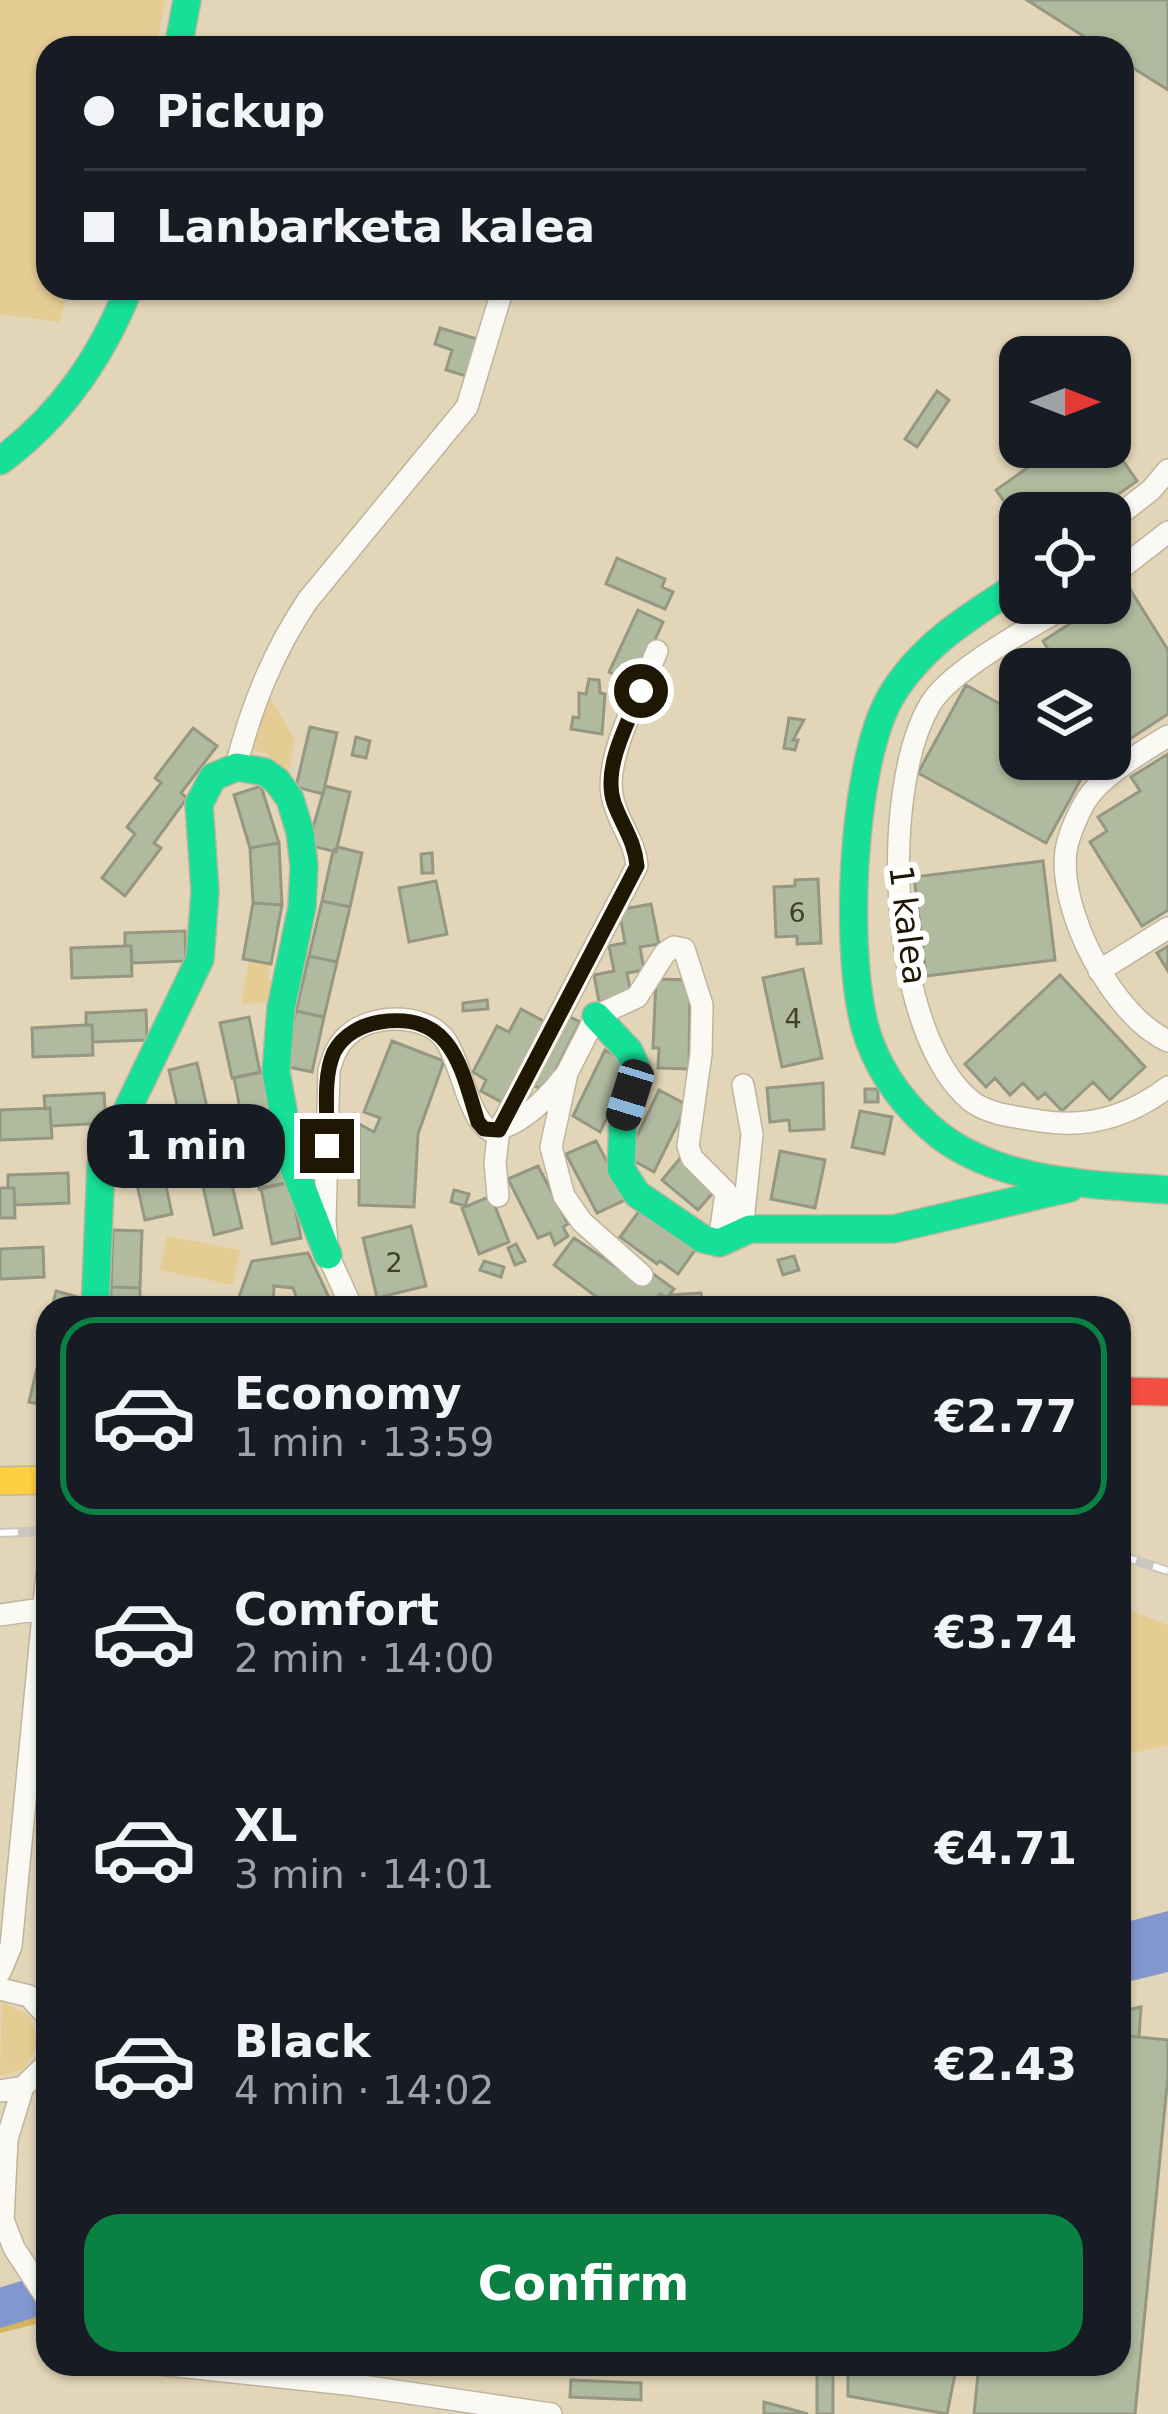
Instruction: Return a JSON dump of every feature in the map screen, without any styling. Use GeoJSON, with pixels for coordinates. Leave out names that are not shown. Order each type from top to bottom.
{"type":"FeatureCollection","features":[{"type":"Feature","properties":{"kind":"street"},"geometry":{"type":"LineString","coordinates":[[180,36],[187,0]]}},
{"type":"Feature","properties":{"kind":"street"},"geometry":{"type":"LineString","coordinates":[[0,461],[58,409],[93,361],[123,300]]}},
{"type":"Feature","properties":{"kind":"street"},"geometry":{"type":"LineString","coordinates":[[236,766],[266,670],[287,632],[467,407],[499,300]]}},
{"type":"Feature","properties":{"kind":"street"},"geometry":{"type":"LineString","coordinates":[[1131,506],[1168,470]]}},
{"type":"Feature","properties":{"kind":"street"},"geometry":{"type":"LineString","coordinates":[[1131,561],[1168,532]]}},
{"type":"Feature","properties":{"kind":"street"},"geometry":{"type":"LineString","coordinates":[[999,598],[926,650],[890,698],[869,748],[852,929],[856,999],[887,1075],[915,1114],[942,1137],[996,1166],[1065,1180],[1168,1190]]}},
{"type":"Feature","properties":{"kind":"street","name":"1 kalea"},"geometry":{"type":"LineString","coordinates":[[1037,624],[970,666],[933,698],[914,736],[898,830],[901,928],[930,1044],[943,1072],[974,1103],[1004,1115],[1064,1125],[1110,1120],[1168,1087]]}},
{"type":"Feature","properties":{"kind":"street"},"geometry":{"type":"LineString","coordinates":[[498,1196],[499,1130],[637,866],[635,846],[612,798],[611,772],[657,651]]}},
{"type":"Feature","properties":{"kind":"street"},"geometry":{"type":"LineString","coordinates":[[1168,736],[1088,796],[1066,850],[1070,901],[1100,971],[1127,1006],[1168,1041]]}},
{"type":"Feature","properties":{"kind":"street"},"geometry":{"type":"LineString","coordinates":[[95,1296],[100,1164],[200,958],[206,923],[198,806],[206,782],[217,772],[236,766],[253,766],[286,790],[301,837],[306,869],[303,905],[280,1012],[276,1098],[305,1204],[347,1296]]}},
{"type":"Feature","properties":{"kind":"street"},"geometry":{"type":"LineString","coordinates":[[1100,971],[1168,928]]}},
{"type":"Feature","properties":{"kind":"street"},"geometry":{"type":"LineString","coordinates":[[328,1255],[329,1071],[335,1050],[353,1031],[373,1023],[419,1021],[444,1036],[478,1122],[484,1129],[499,1130],[545,1100],[567,1073],[596,1016],[638,997],[674,946],[684,950],[702,1005],[701,1054],[688,1146],[692,1159],[726,1192],[731,1238]]}},
{"type":"Feature","properties":{"kind":"street"},"geometry":{"type":"LineString","coordinates":[[596,1016],[629,1052],[637,1069],[623,1119],[621,1169],[638,1194],[703,1239],[893,1229],[1100,1182]]}},
{"type":"Feature","properties":{"kind":"street"},"geometry":{"type":"LineString","coordinates":[[567,1073],[550,1147],[564,1196],[610,1251],[642,1275]]}},
{"type":"Feature","properties":{"kind":"street"},"geometry":{"type":"LineString","coordinates":[[731,1238],[752,1134],[743,1084]]}},
{"type":"Feature","properties":{"kind":"street"},"geometry":{"type":"LineString","coordinates":[[1131,1391],[1168,1392]]}},
{"type":"Feature","properties":{"kind":"street"},"geometry":{"type":"LineString","coordinates":[[0,1481],[36,1480]]}},
{"type":"Feature","properties":{"kind":"street"},"geometry":{"type":"LineString","coordinates":[[0,1615],[36,1610]]}},
{"type":"Feature","properties":{"kind":"street"},"geometry":{"type":"LineString","coordinates":[[0,1972],[11,1946],[36,1705]]}},
{"type":"Feature","properties":{"kind":"street"},"geometry":{"type":"LineString","coordinates":[[11,1946],[36,1995]]}},
{"type":"Feature","properties":{"kind":"street"},"geometry":{"type":"LineString","coordinates":[[0,1989],[36,2006]]}},
{"type":"Feature","properties":{"kind":"street"},"geometry":{"type":"LineString","coordinates":[[36,2075],[23,2087],[7,2139],[2,2216],[14,2248],[36,2282]]}},
{"type":"Feature","properties":{"kind":"street"},"geometry":{"type":"LineString","coordinates":[[0,2091],[23,2087]]}},
{"type":"Feature","properties":{"kind":"street"},"geometry":{"type":"LineString","coordinates":[[270,2376],[551,2414]]}},
{"type":"Feature","properties":{"kind":"shaded area"},"geometry":{"type":"Polygon","coordinates":[[[0,0],[165,0],[158,36],[36,36],[36,300],[65,300],[60,322],[0,314],[0,0]]]}},
{"type":"Feature","properties":{"kind":"shaded area"},"geometry":{"type":"Polygon","coordinates":[[[266,690],[295,740],[288,772],[265,753],[247,749],[266,690]]]}},
{"type":"Feature","properties":{"kind":"shaded area"},"geometry":{"type":"Polygon","coordinates":[[[249,960],[271,964],[269,1001],[241,1005],[249,960]]]}},
{"type":"Feature","properties":{"kind":"shaded area"},"geometry":{"type":"Polygon","coordinates":[[[167,1236],[240,1250],[233,1285],[160,1270],[167,1236]]]}},
{"type":"Feature","properties":{"kind":"shaded area"},"geometry":{"type":"Polygon","coordinates":[[[1131,1611],[1168,1625],[1168,1745],[1131,1753],[1131,1611]]]}},
{"type":"Feature","properties":{"kind":"shaded area"},"geometry":{"type":"Polygon","coordinates":[[[2,2002],[29,2015],[36,2048],[24,2069],[0,2076],[2,2002]]]}},
{"type":"Feature","properties":{"kind":"shaded area"},"geometry":{"type":"Polygon","coordinates":[[[36,2296],[36,2324],[0,2333],[0,2304],[36,2296]]]}},
{"type":"Feature","properties":{"kind":"water"},"geometry":{"type":"Polygon","coordinates":[[[1168,1911],[1168,1972],[1131,1981],[1131,1921],[1168,1911]]]}},
{"type":"Feature","properties":{"kind":"water"},"geometry":{"type":"Polygon","coordinates":[[[8,2293],[25,2317],[0,2328],[0,2296],[8,2293]]]}},
{"type":"Feature","properties":{"kind":"building"},"geometry":{"type":"Polygon","coordinates":[[[1027,0],[1168,0],[1168,90],[1134,69],[1134,36],[1083,36],[1027,0]]]}},
{"type":"Feature","properties":{"kind":"building"},"geometry":{"type":"Polygon","coordinates":[[[440,328],[484,341],[473,378],[446,370],[452,350],[435,344],[440,328]]]}},
{"type":"Feature","properties":{"kind":"building"},"geometry":{"type":"Polygon","coordinates":[[[937,391],[949,400],[917,447],[905,439],[937,391]]]}},
{"type":"Feature","properties":{"kind":"building"},"geometry":{"type":"Polygon","coordinates":[[[1027,468],[1128,468],[1137,481],[1122,492],[999,494],[996,490],[1027,468]]]}},
{"type":"Feature","properties":{"kind":"building"},"geometry":{"type":"Polygon","coordinates":[[[617,558],[665,579],[662,587],[673,592],[665,609],[606,584],[617,558]]]}},
{"type":"Feature","properties":{"kind":"building"},"geometry":{"type":"Polygon","coordinates":[[[1131,591],[1168,650],[1168,714],[1131,738],[1131,648],[1048,648],[1043,641],[1069,624],[1131,624],[1131,591]]]}},
{"type":"Feature","properties":{"kind":"building"},"geometry":{"type":"Polygon","coordinates":[[[638,610],[663,622],[635,684],[609,672],[638,610]]]}},
{"type":"Feature","properties":{"kind":"building"},"geometry":{"type":"Polygon","coordinates":[[[589,679],[599,680],[600,693],[605,694],[602,734],[571,729],[573,717],[579,718],[579,693],[586,694],[589,679]]]}},
{"type":"Feature","properties":{"kind":"building"},"geometry":{"type":"Polygon","coordinates":[[[966,685],[999,703],[999,780],[1080,780],[1046,843],[918,773],[966,685]]]}},
{"type":"Feature","properties":{"kind":"building"},"geometry":{"type":"Polygon","coordinates":[[[789,718],[804,720],[793,740],[798,740],[795,750],[784,748],[789,718]]]}},
{"type":"Feature","properties":{"kind":"building"},"geometry":{"type":"Polygon","coordinates":[[[310,727],[337,733],[323,794],[296,787],[310,727]]]}},
{"type":"Feature","properties":{"kind":"building"},"geometry":{"type":"Polygon","coordinates":[[[193,728],[217,746],[181,793],[187,798],[154,843],[161,848],[125,896],[102,878],[135,834],[127,827],[161,783],[155,778],[193,728]]]}},
{"type":"Feature","properties":{"kind":"building"},"geometry":{"type":"Polygon","coordinates":[[[356,737],[370,741],[366,758],[352,755],[356,737]]]}},
{"type":"Feature","properties":{"kind":"building"},"geometry":{"type":"Polygon","coordinates":[[[1168,754],[1168,910],[1142,926],[1090,842],[1107,831],[1098,817],[1140,791],[1131,777],[1168,754]]]}},
{"type":"Feature","properties":{"kind":"building"},"geometry":{"type":"Polygon","coordinates":[[[261,786],[279,843],[250,848],[234,795],[261,786]]]}},
{"type":"Feature","properties":{"kind":"building"},"geometry":{"type":"Polygon","coordinates":[[[325,786],[350,792],[336,852],[308,845],[325,786]]]}},
{"type":"Feature","properties":{"kind":"building"},"geometry":{"type":"Polygon","coordinates":[[[279,843],[282,905],[253,903],[250,848],[279,843]]]}},
{"type":"Feature","properties":{"kind":"building"},"geometry":{"type":"Polygon","coordinates":[[[338,847],[362,853],[350,907],[322,901],[333,851],[338,847]]]}},
{"type":"Feature","properties":{"kind":"building"},"geometry":{"type":"Polygon","coordinates":[[[432,853],[433,873],[422,873],[421,854],[432,853]]]}},
{"type":"Feature","properties":{"kind":"building"},"geometry":{"type":"Polygon","coordinates":[[[1043,861],[1055,960],[926,976],[914,877],[1043,861]]]}},
{"type":"Feature","properties":{"kind":"building"},"geometry":{"type":"Polygon","coordinates":[[[818,879],[821,943],[797,944],[797,936],[776,937],[774,887],[818,879]]]}},
{"type":"Feature","properties":{"kind":"building"},"geometry":{"type":"Polygon","coordinates":[[[436,881],[447,934],[409,942],[399,888],[436,881]]]}},
{"type":"Feature","properties":{"kind":"building"},"geometry":{"type":"Polygon","coordinates":[[[322,901],[350,907],[337,962],[309,956],[322,901]]]}},
{"type":"Feature","properties":{"kind":"building"},"geometry":{"type":"Polygon","coordinates":[[[253,903],[282,905],[271,964],[243,959],[253,903]]]}},
{"type":"Feature","properties":{"kind":"building"},"geometry":{"type":"Polygon","coordinates":[[[651,904],[659,944],[640,947],[644,970],[627,973],[631,995],[599,1002],[594,975],[614,971],[609,946],[625,943],[619,910],[651,904]]]}},
{"type":"Feature","properties":{"kind":"building"},"geometry":{"type":"Polygon","coordinates":[[[185,931],[186,961],[132,963],[125,933],[185,931]]]}},
{"type":"Feature","properties":{"kind":"building"},"geometry":{"type":"Polygon","coordinates":[[[131,946],[132,976],[72,978],[71,948],[131,946]]]}},
{"type":"Feature","properties":{"kind":"building"},"geometry":{"type":"Polygon","coordinates":[[[1168,946],[1168,971],[1157,953],[1168,946]]]}},
{"type":"Feature","properties":{"kind":"building"},"geometry":{"type":"Polygon","coordinates":[[[309,956],[337,962],[324,1017],[296,1011],[309,956]]]}},
{"type":"Feature","properties":{"kind":"building"},"geometry":{"type":"Polygon","coordinates":[[[803,969],[822,1058],[782,1067],[763,978],[803,969]]]}},
{"type":"Feature","properties":{"kind":"building"},"geometry":{"type":"Polygon","coordinates":[[[1060,975],[1145,1067],[1110,1100],[1093,1082],[1062,1111],[1045,1093],[1038,1099],[1023,1083],[1010,1095],[995,1078],[986,1087],[965,1064],[1060,975]]]}},
{"type":"Feature","properties":{"kind":"building"},"geometry":{"type":"Polygon","coordinates":[[[656,979],[690,980],[689,1069],[658,1068],[659,1048],[653,1048],[656,979]]]}},
{"type":"Feature","properties":{"kind":"building"},"geometry":{"type":"Polygon","coordinates":[[[487,1000],[488,1009],[463,1011],[463,1003],[487,1000]]]}},
{"type":"Feature","properties":{"kind":"building"},"geometry":{"type":"Polygon","coordinates":[[[521,1009],[549,1024],[507,1105],[481,1091],[486,1080],[473,1072],[497,1026],[509,1032],[521,1009]]]}},
{"type":"Feature","properties":{"kind":"building"},"geometry":{"type":"Polygon","coordinates":[[[146,1010],[147,1040],[93,1042],[86,1013],[146,1010]]]}},
{"type":"Feature","properties":{"kind":"building"},"geometry":{"type":"Polygon","coordinates":[[[296,1011],[324,1017],[312,1072],[284,1066],[296,1011]]]}},
{"type":"Feature","properties":{"kind":"building"},"geometry":{"type":"Polygon","coordinates":[[[566,1015],[580,1022],[545,1091],[531,1084],[566,1015]]]}},
{"type":"Feature","properties":{"kind":"building"},"geometry":{"type":"Polygon","coordinates":[[[249,1017],[260,1072],[232,1078],[220,1023],[249,1017]]]}},
{"type":"Feature","properties":{"kind":"building"},"geometry":{"type":"Polygon","coordinates":[[[92,1025],[93,1055],[33,1057],[32,1028],[92,1025]]]}},
{"type":"Feature","properties":{"kind":"building"},"geometry":{"type":"Polygon","coordinates":[[[392,1041],[444,1061],[418,1134],[414,1207],[359,1205],[359,1124],[374,1132],[380,1118],[364,1112],[392,1041]]]}},
{"type":"Feature","properties":{"kind":"building"},"geometry":{"type":"Polygon","coordinates":[[[605,1050],[633,1065],[600,1132],[573,1116],[605,1050]]]}},
{"type":"Feature","properties":{"kind":"building"},"geometry":{"type":"Polygon","coordinates":[[[197,1063],[209,1116],[181,1123],[169,1070],[197,1063]]]}},
{"type":"Feature","properties":{"kind":"building"},"geometry":{"type":"Polygon","coordinates":[[[263,1072],[274,1128],[245,1134],[234,1078],[263,1072]]]}},
{"type":"Feature","properties":{"kind":"building"},"geometry":{"type":"Polygon","coordinates":[[[823,1083],[824,1129],[790,1131],[789,1120],[770,1122],[767,1088],[823,1083]]]}},
{"type":"Feature","properties":{"kind":"building"},"geometry":{"type":"Polygon","coordinates":[[[865,1089],[878,1089],[878,1102],[865,1102],[865,1089]]]}},
{"type":"Feature","properties":{"kind":"building"},"geometry":{"type":"Polygon","coordinates":[[[659,1090],[687,1105],[654,1172],[627,1157],[659,1090]]]}},
{"type":"Feature","properties":{"kind":"building"},"geometry":{"type":"Polygon","coordinates":[[[104,1093],[106,1123],[51,1126],[44,1096],[104,1093]]]}},
{"type":"Feature","properties":{"kind":"building"},"geometry":{"type":"Polygon","coordinates":[[[50,1108],[52,1138],[0,1140],[0,1110],[50,1108]]]}},
{"type":"Feature","properties":{"kind":"building"},"geometry":{"type":"Polygon","coordinates":[[[860,1111],[892,1117],[884,1154],[852,1147],[860,1111]]]}},
{"type":"Feature","properties":{"kind":"building"},"geometry":{"type":"Polygon","coordinates":[[[213,1115],[226,1172],[197,1179],[185,1122],[213,1115]]]}},
{"type":"Feature","properties":{"kind":"building"},"geometry":{"type":"Polygon","coordinates":[[[276,1127],[288,1183],[259,1189],[247,1133],[276,1127]]]}},
{"type":"Feature","properties":{"kind":"building"},"geometry":{"type":"Polygon","coordinates":[[[596,1141],[627,1199],[597,1213],[566,1154],[596,1141]]]}},
{"type":"Feature","properties":{"kind":"building"},"geometry":{"type":"Polygon","coordinates":[[[780,1151],[825,1160],[815,1208],[771,1199],[780,1151]]]}},
{"type":"Feature","properties":{"kind":"building"},"geometry":{"type":"Polygon","coordinates":[[[682,1156],[718,1187],[698,1210],[662,1180],[682,1156]]]}},
{"type":"Feature","properties":{"kind":"building"},"geometry":{"type":"Polygon","coordinates":[[[160,1157],[172,1214],[145,1220],[132,1163],[160,1157]]]}},
{"type":"Feature","properties":{"kind":"building"},"geometry":{"type":"Polygon","coordinates":[[[538,1166],[568,1224],[563,1227],[568,1236],[555,1245],[550,1233],[538,1238],[508,1179],[538,1166]]]}},
{"type":"Feature","properties":{"kind":"building"},"geometry":{"type":"Polygon","coordinates":[[[229,1172],[242,1228],[214,1235],[201,1178],[229,1172]]]}},
{"type":"Feature","properties":{"kind":"building"},"geometry":{"type":"Polygon","coordinates":[[[68,1173],[69,1203],[15,1205],[8,1175],[68,1173]]]}},
{"type":"Feature","properties":{"kind":"building"},"geometry":{"type":"Polygon","coordinates":[[[290,1182],[301,1238],[272,1244],[261,1188],[290,1182]]]}},
{"type":"Feature","properties":{"kind":"building"},"geometry":{"type":"Polygon","coordinates":[[[0,1188],[14,1188],[15,1218],[0,1218],[0,1188]]]}},
{"type":"Feature","properties":{"kind":"building"},"geometry":{"type":"Polygon","coordinates":[[[454,1190],[469,1194],[465,1206],[451,1202],[454,1190]]]}},
{"type":"Feature","properties":{"kind":"building"},"geometry":{"type":"Polygon","coordinates":[[[491,1196],[509,1242],[479,1254],[462,1208],[491,1196]]]}},
{"type":"Feature","properties":{"kind":"building"},"geometry":{"type":"Polygon","coordinates":[[[640,1210],[698,1246],[678,1274],[620,1237],[640,1210]]]}},
{"type":"Feature","properties":{"kind":"building"},"geometry":{"type":"Polygon","coordinates":[[[411,1226],[426,1286],[377,1296],[363,1238],[411,1226]]]}},
{"type":"Feature","properties":{"kind":"building"},"geometry":{"type":"Polygon","coordinates":[[[113,1230],[142,1231],[140,1288],[111,1287],[113,1230]]]}},
{"type":"Feature","properties":{"kind":"building"},"geometry":{"type":"Polygon","coordinates":[[[574,1238],[643,1285],[652,1273],[674,1289],[669,1295],[701,1296],[595,1296],[554,1265],[574,1238]]]}},
{"type":"Feature","properties":{"kind":"building"},"geometry":{"type":"Polygon","coordinates":[[[516,1244],[525,1261],[515,1265],[508,1248],[516,1244]]]}},
{"type":"Feature","properties":{"kind":"building"},"geometry":{"type":"Polygon","coordinates":[[[43,1247],[44,1277],[0,1279],[0,1249],[43,1247]]]}},
{"type":"Feature","properties":{"kind":"building"},"geometry":{"type":"Polygon","coordinates":[[[308,1253],[328,1296],[296,1296],[293,1288],[274,1286],[274,1296],[239,1296],[252,1261],[308,1253]]]}},
{"type":"Feature","properties":{"kind":"building"},"geometry":{"type":"Polygon","coordinates":[[[794,1256],[799,1270],[783,1275],[778,1260],[794,1256]]]}},
{"type":"Feature","properties":{"kind":"building"},"geometry":{"type":"Polygon","coordinates":[[[484,1261],[504,1267],[501,1277],[480,1270],[484,1261]]]}},
{"type":"Feature","properties":{"kind":"building"},"geometry":{"type":"Polygon","coordinates":[[[111,1287],[140,1288],[140,1296],[111,1296],[111,1287]]]}},
{"type":"Feature","properties":{"kind":"building"},"geometry":{"type":"Polygon","coordinates":[[[36,1372],[36,1403],[29,1402],[36,1372]]]}},
{"type":"Feature","properties":{"kind":"building"},"geometry":{"type":"Polygon","coordinates":[[[1141,2007],[1139,2037],[1131,2036],[1131,2009],[1141,2007]]]}},
{"type":"Feature","properties":{"kind":"building"},"geometry":{"type":"Polygon","coordinates":[[[1131,2036],[1168,2040],[1135,2414],[974,2414],[978,2376],[1131,2376],[1131,2036]]]}},
{"type":"Feature","properties":{"kind":"building"},"geometry":{"type":"Polygon","coordinates":[[[817,2376],[833,2376],[833,2414],[817,2414],[817,2376]]]}},
{"type":"Feature","properties":{"kind":"building"},"geometry":{"type":"Polygon","coordinates":[[[848,2376],[955,2376],[947,2414],[848,2396],[848,2376]]]}},
{"type":"Feature","properties":{"kind":"building"},"geometry":{"type":"Polygon","coordinates":[[[571,2380],[641,2383],[641,2400],[570,2397],[571,2380]]]}},
{"type":"Feature","properties":{"kind":"building"},"geometry":{"type":"Polygon","coordinates":[[[764,2402],[779,2406],[808,2414],[764,2414],[764,2402]]]}},
{"type":"Feature","properties":{"kind":"waterway"},"geometry":{"type":"LineString","coordinates":[[0,2308],[36,2297]]}},
{"type":"Feature","properties":{"kind":"railway"},"geometry":{"type":"LineString","coordinates":[[0,1533],[36,1532]]}},
{"type":"Feature","properties":{"kind":"railway"},"geometry":{"type":"LineString","coordinates":[[1131,1559],[1168,1571]]}},
{"type":"Feature","properties":{"kind":"traffic: fast"},"geometry":{"type":"LineString","coordinates":[[180,36],[187,0]]}},
{"type":"Feature","properties":{"kind":"traffic: fast"},"geometry":{"type":"LineString","coordinates":[[0,461],[42,425],[77,384],[123,300]]}},
{"type":"Feature","properties":{"kind":"traffic: fast"},"geometry":{"type":"LineString","coordinates":[[999,598],[916,663],[890,698],[877,729],[859,817],[853,917],[855,965],[869,1040],[907,1104],[964,1151],[1049,1179],[1168,1190]]}},
{"type":"Feature","properties":{"kind":"traffic: fast"},"geometry":{"type":"LineString","coordinates":[[96,1296],[101,1164],[200,959],[205,891],[199,804],[213,777],[237,767],[265,772],[277,781],[290,799],[300,832],[302,907],[281,1008],[276,1072],[293,1165],[328,1255]]}},
{"type":"Feature","properties":{"kind":"traffic: fast"},"geometry":{"type":"LineString","coordinates":[[596,1016],[629,1051],[637,1069],[623,1119],[621,1169],[637,1194],[703,1239],[719,1243],[750,1229],[893,1229],[1070,1188]]}},
{"type":"Feature","properties":{"kind":"traffic: slow"},"geometry":{"type":"LineString","coordinates":[[0,1481],[36,1480]]}},
{"type":"Feature","properties":{"kind":"traffic: jam"},"geometry":{"type":"LineString","coordinates":[[1131,1391],[1168,1392]]}},
{"type":"Feature","properties":{"kind":"route"},"geometry":{"type":"LineString","coordinates":[[327,1146],[329,1071],[335,1050],[353,1031],[398,1020],[419,1021],[444,1036],[478,1122],[484,1129],[499,1130],[637,866],[635,846],[612,798],[611,772],[641,691]]}}]}
